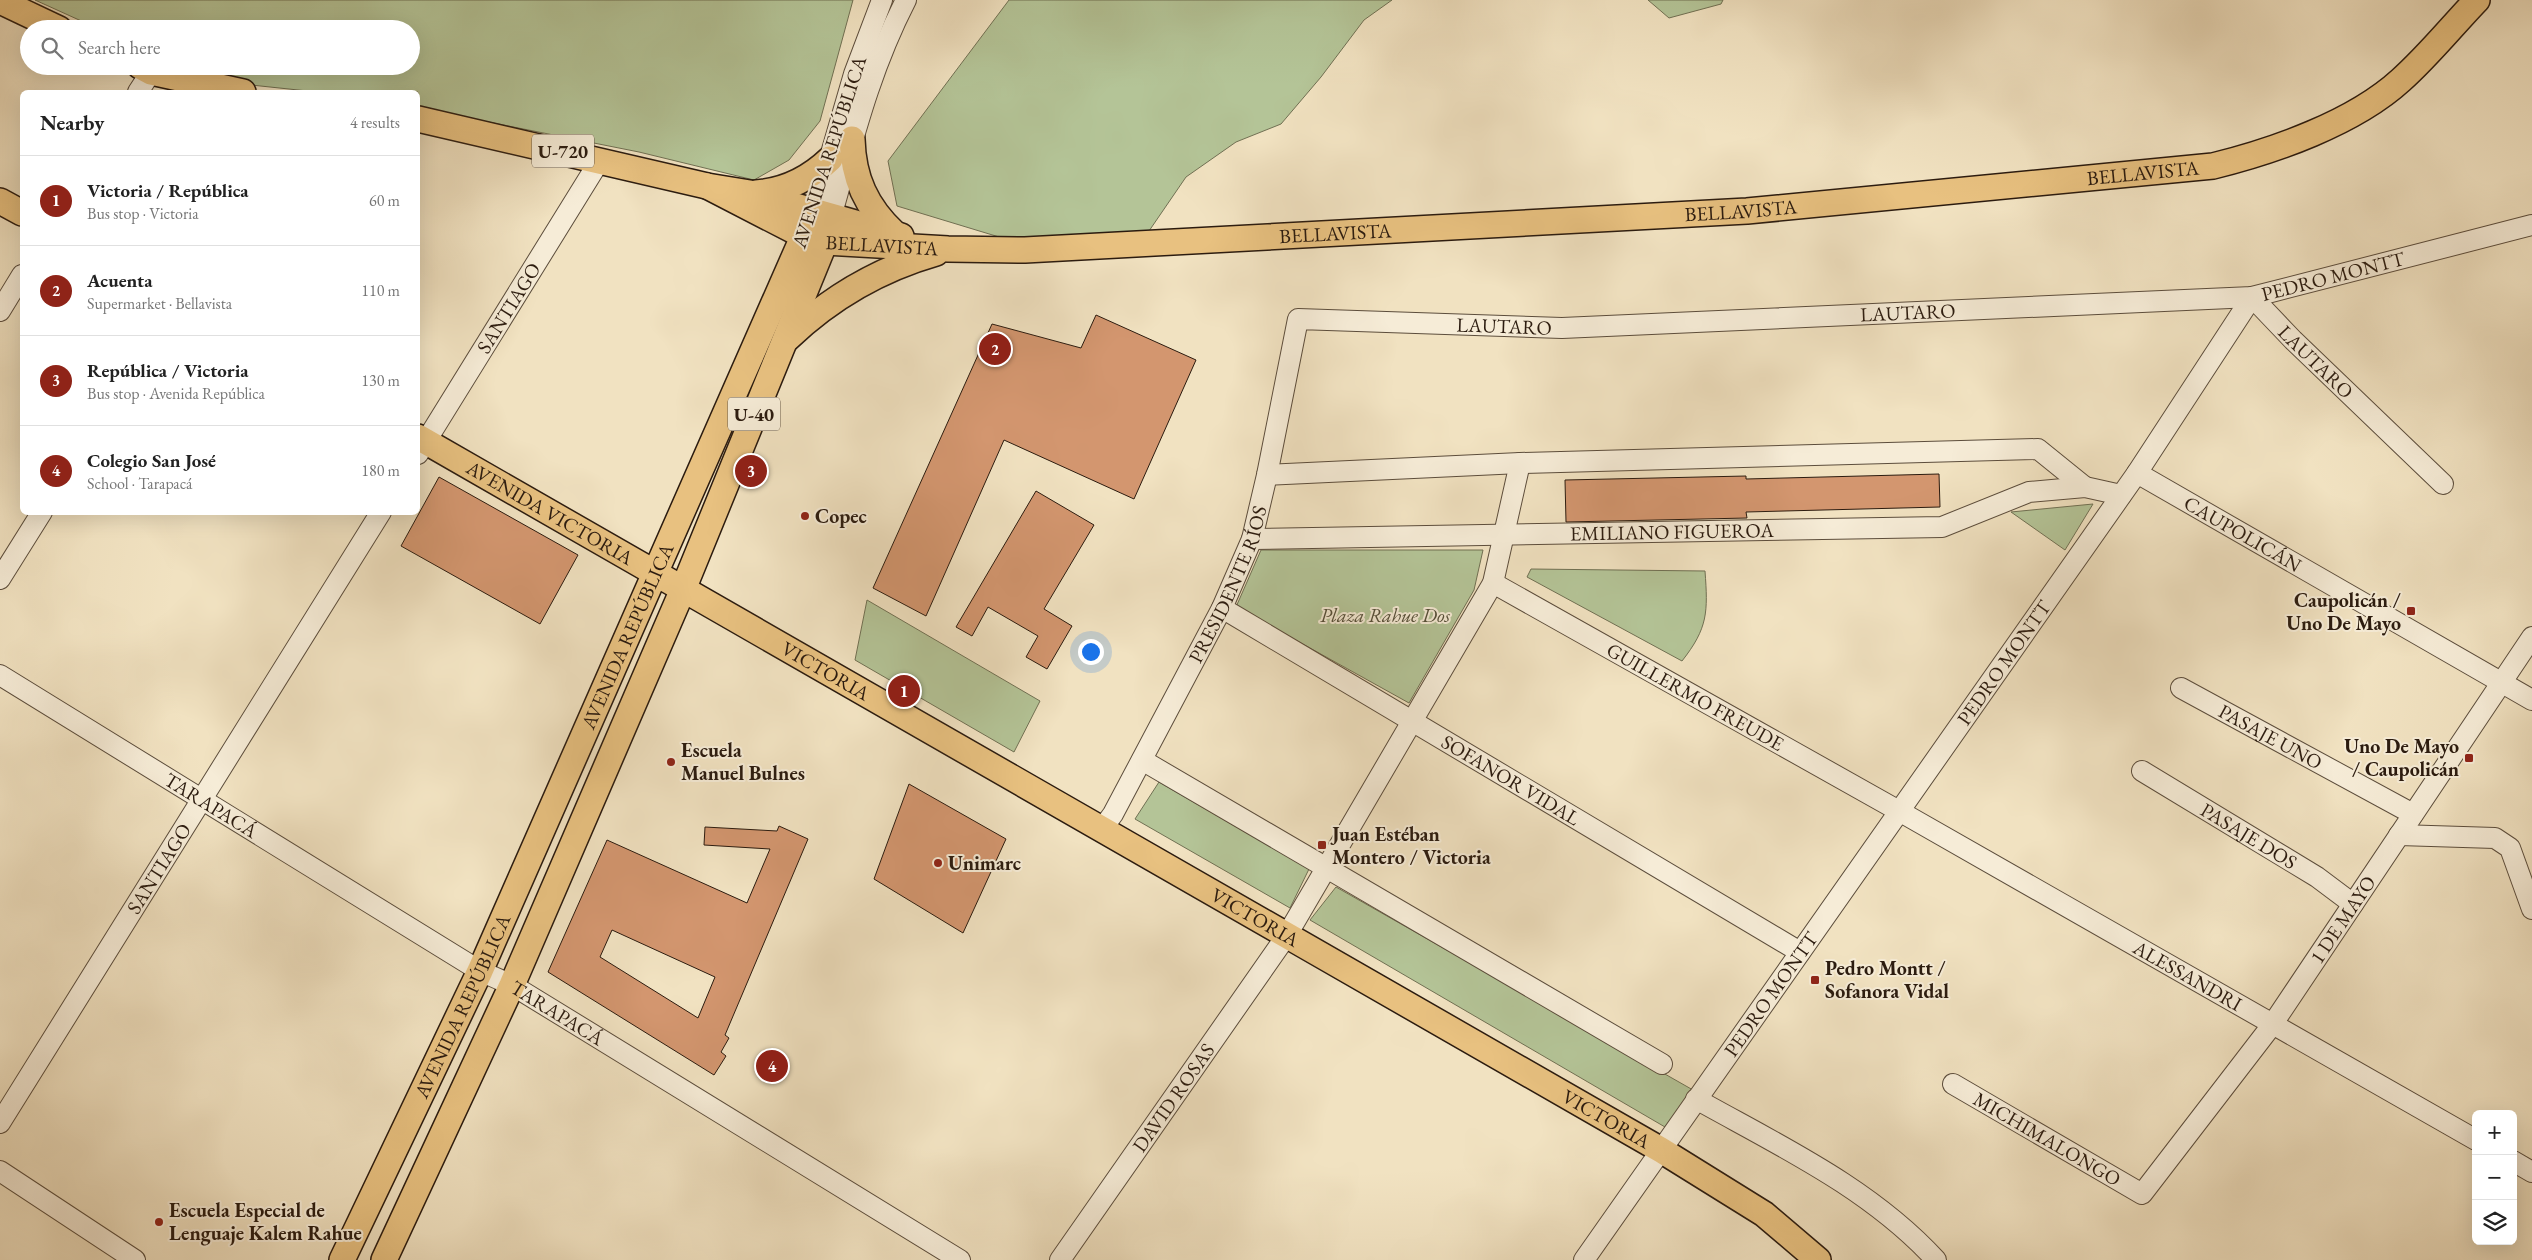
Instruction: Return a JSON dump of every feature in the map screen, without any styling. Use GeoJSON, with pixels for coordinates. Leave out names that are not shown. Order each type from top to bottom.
{"type":"FeatureCollection","features":[{"type":"Feature","properties":{"kind":"main road","name":"BELLAVISTA"},"geometry":{"type":"LineString","coordinates":[[707,186],[815,239],[948,249],[1025,250],[1747,211],[2213,166],[2274,149],[2303,137],[2370,102],[2401,81],[2477,0]]}},
{"type":"Feature","properties":{"kind":"main road"},"geometry":{"type":"LineString","coordinates":[[0,1],[40,20]]}},
{"type":"Feature","properties":{"kind":"main road"},"geometry":{"type":"LineString","coordinates":[[171,75],[234,90]]}},
{"type":"Feature","properties":{"kind":"main road","name":"BELLAVISTA"},"geometry":{"type":"LineString","coordinates":[[420,119],[707,186],[750,193],[948,249]]}},
{"type":"Feature","properties":{"kind":"main road"},"geometry":{"type":"LineString","coordinates":[[852,138],[855,172],[861,189],[882,221],[895,234]]}},
{"type":"Feature","properties":{"kind":"main road"},"geometry":{"type":"LineString","coordinates":[[750,193],[782,189],[797,183],[830,159]]}},
{"type":"Feature","properties":{"kind":"main road"},"geometry":{"type":"LineString","coordinates":[[0,201],[20,212]]}},
{"type":"Feature","properties":{"kind":"main road","name":"AVENIDA REPÚBLICA"},"geometry":{"type":"LineString","coordinates":[[384,1260],[512,985],[684,587],[784,341],[823,214]]}},
{"type":"Feature","properties":{"kind":"main road","name":"AVENIDA REPÚBLICA"},"geometry":{"type":"LineString","coordinates":[[342,1260],[480,971],[657,572],[815,239]]}},
{"type":"Feature","properties":{"kind":"main road"},"geometry":{"type":"LineString","coordinates":[[784,341],[819,311],[864,282],[891,268],[948,249]]}},
{"type":"Feature","properties":{"kind":"main road","name":"AVENIDA VICTORIA"},"geometry":{"type":"LineString","coordinates":[[420,444],[684,587]]}},
{"type":"Feature","properties":{"kind":"main road","name":"VICTORIA"},"geometry":{"type":"LineString","coordinates":[[684,587],[1661,1150],[1764,1214],[1818,1260]]}},
{"type":"Feature","properties":{"kind":"street","name":"AVENIDA REPÚBLICA"},"geometry":{"type":"LineString","coordinates":[[823,214],[830,159],[854,74],[882,0]]}},
{"type":"Feature","properties":{"kind":"street","name":"AVENIDA REPÚBLICA"},"geometry":{"type":"LineString","coordinates":[[823,214],[852,138],[875,65],[906,0]]}},
{"type":"Feature","properties":{"kind":"street"},"geometry":{"type":"LineString","coordinates":[[139,90],[143,75]]}},
{"type":"Feature","properties":{"kind":"street","name":"SANTIAGO"},"geometry":{"type":"LineString","coordinates":[[420,444],[600,160]]}},
{"type":"Feature","properties":{"kind":"street","name":"PEDRO MONTT"},"geometry":{"type":"LineString","coordinates":[[1584,1260],[2137,473],[2252,297],[2532,225]]}},
{"type":"Feature","properties":{"kind":"street"},"geometry":{"type":"LineString","coordinates":[[0,311],[20,278]]}},
{"type":"Feature","properties":{"kind":"street","name":"LAUTARO"},"geometry":{"type":"LineString","coordinates":[[1298,319],[1562,328],[2252,297],[2293,340],[2443,484]]}},
{"type":"Feature","properties":{"kind":"street","name":"PRESIDENTE RÍOS"},"geometry":{"type":"LineString","coordinates":[[1102,829],[1113,814],[1222,608],[1252,540],[1298,319]]}},
{"type":"Feature","properties":{"kind":"street","name":"EMILIANO FIGUEROA"},"geometry":{"type":"LineString","coordinates":[[1267,475],[1520,463],[2038,449],[2085,487]]}},
{"type":"Feature","properties":{"kind":"street","name":"DAVID ROSAS"},"geometry":{"type":"LineString","coordinates":[[1060,1260],[1287,935],[1493,583],[1520,463]]}},
{"type":"Feature","properties":{"kind":"street","name":"CAUPOLICÁN"},"geometry":{"type":"LineString","coordinates":[[2137,473],[2501,684],[2532,700]]}},
{"type":"Feature","properties":{"kind":"street","name":"EMILIANO FIGUEROA"},"geometry":{"type":"LineString","coordinates":[[1252,540],[1942,527],[2029,492],[2085,487],[2121,495]]}},
{"type":"Feature","properties":{"kind":"street"},"geometry":{"type":"LineString","coordinates":[[0,579],[40,515]]}},
{"type":"Feature","properties":{"kind":"street","name":"SANTIAGO"},"geometry":{"type":"LineString","coordinates":[[0,1123],[379,515]]}},
{"type":"Feature","properties":{"kind":"street","name":"GUILLERMO FREUDE"},"geometry":{"type":"LineString","coordinates":[[1493,583],[1899,811]]}},
{"type":"Feature","properties":{"kind":"street","name":"SOFANOR VIDAL"},"geometry":{"type":"LineString","coordinates":[[1222,608],[1800,952]]}},
{"type":"Feature","properties":{"kind":"street","name":"1 DE MAYO"},"geometry":{"type":"LineString","coordinates":[[2142,1194],[2272,1025],[2532,637]]}},
{"type":"Feature","properties":{"kind":"street","name":"TARAPACÁ"},"geometry":{"type":"LineString","coordinates":[[0,675],[480,971],[512,985],[960,1260]]}},
{"type":"Feature","properties":{"kind":"street","name":"PASAJE UNO"},"geometry":{"type":"LineString","coordinates":[[2181,688],[2413,814]]}},
{"type":"Feature","properties":{"kind":"street"},"geometry":{"type":"LineString","coordinates":[[1142,760],[1662,1064]]}},
{"type":"Feature","properties":{"kind":"street","name":"PASAJE DOS"},"geometry":{"type":"LineString","coordinates":[[2142,771],[2317,877],[2353,904]]}},
{"type":"Feature","properties":{"kind":"street","name":"ALESSANDRI"},"geometry":{"type":"LineString","coordinates":[[1899,811],[2472,1138]]}},
{"type":"Feature","properties":{"kind":"street"},"geometry":{"type":"LineString","coordinates":[[2399,835],[2495,838],[2510,848],[2532,909]]}},
{"type":"Feature","properties":{"kind":"street","name":"MICHIMALONGO"},"geometry":{"type":"LineString","coordinates":[[1953,1084],[2142,1194]]}},
{"type":"Feature","properties":{"kind":"street"},"geometry":{"type":"LineString","coordinates":[[1696,1099],[1812,1164],[1864,1196],[1889,1216],[1936,1260]]}},
{"type":"Feature","properties":{"kind":"street"},"geometry":{"type":"LineString","coordinates":[[2517,1163],[2532,1172]]}},
{"type":"Feature","properties":{"kind":"street"},"geometry":{"type":"LineString","coordinates":[[0,1171],[135,1260]]}},
{"type":"Feature","properties":{"kind":"green space"},"geometry":{"type":"Polygon","coordinates":[[[35,0],[853,0],[820,121],[789,160],[754,180],[639,152],[420,108],[420,90],[298,90],[251,85],[220,75],[420,75],[420,20],[79,20],[35,0]]]}},
{"type":"Feature","properties":{"kind":"green space"},"geometry":{"type":"Polygon","coordinates":[[[1009,0],[1392,0],[1364,20],[1321,77],[1281,124],[1236,142],[1186,177],[1149,231],[1009,240],[897,206],[888,161],[1009,0]]]}},
{"type":"Feature","properties":{"kind":"green space"},"geometry":{"type":"Polygon","coordinates":[[[1648,0],[1723,0],[1721,4],[1669,18],[1648,0]]]}},
{"type":"Feature","properties":{"kind":"green space"},"geometry":{"type":"Polygon","coordinates":[[[2093,504],[2065,550],[2011,512],[2093,504]]]}},
{"type":"Feature","properties":{"kind":"green space","name":"Plaza Rahue Dos"},"geometry":{"type":"Polygon","coordinates":[[[1261,550],[1483,550],[1474,590],[1409,703],[1236,607],[1261,550]]]}},
{"type":"Feature","properties":{"kind":"green space"},"geometry":{"type":"Polygon","coordinates":[[[1531,569],[1705,571],[1706,609],[1701,629],[1697,639],[1682,661],[1527,577],[1531,569]]]}},
{"type":"Feature","properties":{"kind":"green space"},"geometry":{"type":"Polygon","coordinates":[[[867,600],[1040,701],[1014,752],[855,660],[867,600]]]}},
{"type":"Feature","properties":{"kind":"green space"},"geometry":{"type":"Polygon","coordinates":[[[1159,782],[1309,869],[1290,908],[1135,819],[1159,782]]]}},
{"type":"Feature","properties":{"kind":"green space"},"geometry":{"type":"Polygon","coordinates":[[[1336,887],[1693,1090],[1665,1127],[1310,920],[1336,887]]]}},
{"type":"Feature","properties":{"kind":"building"},"geometry":{"type":"Polygon","coordinates":[[[1096,315],[1196,360],[1134,499],[1004,440],[926,616],[873,588],[992,324],[1081,348],[1096,315]]]}},
{"type":"Feature","properties":{"kind":"building"},"geometry":{"type":"Polygon","coordinates":[[[1939,474],[1940,507],[1746,512],[1747,518],[1566,522],[1565,480],[1746,476],[1746,479],[1939,474]]]}},
{"type":"Feature","properties":{"kind":"building"},"geometry":{"type":"Polygon","coordinates":[[[439,477],[578,555],[540,624],[401,546],[418,515],[420,515],[420,512],[439,477]]]}},
{"type":"Feature","properties":{"kind":"building"},"geometry":{"type":"Polygon","coordinates":[[[1036,491],[1094,525],[1044,609],[1072,626],[1047,669],[1026,657],[1038,636],[988,607],[972,636],[956,627],[1036,491]]]}},
{"type":"Feature","properties":{"kind":"building"},"geometry":{"type":"Polygon","coordinates":[[[909,784],[1006,839],[963,933],[874,879],[909,784]]]}},
{"type":"Feature","properties":{"kind":"building"},"geometry":{"type":"Polygon","coordinates":[[[779,826],[808,839],[725,1035],[729,1038],[721,1052],[726,1056],[714,1075],[548,972],[607,840],[747,903],[770,849],[704,845],[705,827],[777,831],[779,826]],[[612,930],[600,957],[698,1018],[715,977],[612,930]]]}},
{"type":"Feature","properties":{"kind":"place","name":"Acuenta"},"geometry":{"type":"Point","coordinates":[995,349]}},
{"type":"Feature","properties":{"kind":"place","name":"República / Victoria"},"geometry":{"type":"Point","coordinates":[751,471]}},
{"type":"Feature","properties":{"kind":"place","name":"Copec"},"geometry":{"type":"Point","coordinates":[805,516]}},
{"type":"Feature","properties":{"kind":"place","name":"Caupolicán / Uno De Mayo"},"geometry":{"type":"Point","coordinates":[2411,611]}},
{"type":"Feature","properties":{"kind":"place","name":"Victoria / República"},"geometry":{"type":"Point","coordinates":[904,691]}},
{"type":"Feature","properties":{"kind":"place","name":"Uno De Mayo / Caupolicán"},"geometry":{"type":"Point","coordinates":[2469,758]}},
{"type":"Feature","properties":{"kind":"place","name":"Escuela Manuel Bulnes"},"geometry":{"type":"Point","coordinates":[671,762]}},
{"type":"Feature","properties":{"kind":"place","name":"Juan Estéban Montero / Victoria"},"geometry":{"type":"Point","coordinates":[1322,845]}},
{"type":"Feature","properties":{"kind":"place","name":"Unimarc"},"geometry":{"type":"Point","coordinates":[938,863]}},
{"type":"Feature","properties":{"kind":"place","name":"Pedro Montt / Sofanora Vidal"},"geometry":{"type":"Point","coordinates":[1815,980]}},
{"type":"Feature","properties":{"kind":"place","name":"Colegio San José"},"geometry":{"type":"Point","coordinates":[772,1066]}},
{"type":"Feature","properties":{"kind":"place","name":"Escuela Especial de Lenguaje Kalem Rahue"},"geometry":{"type":"Point","coordinates":[159,1222]}}]}
